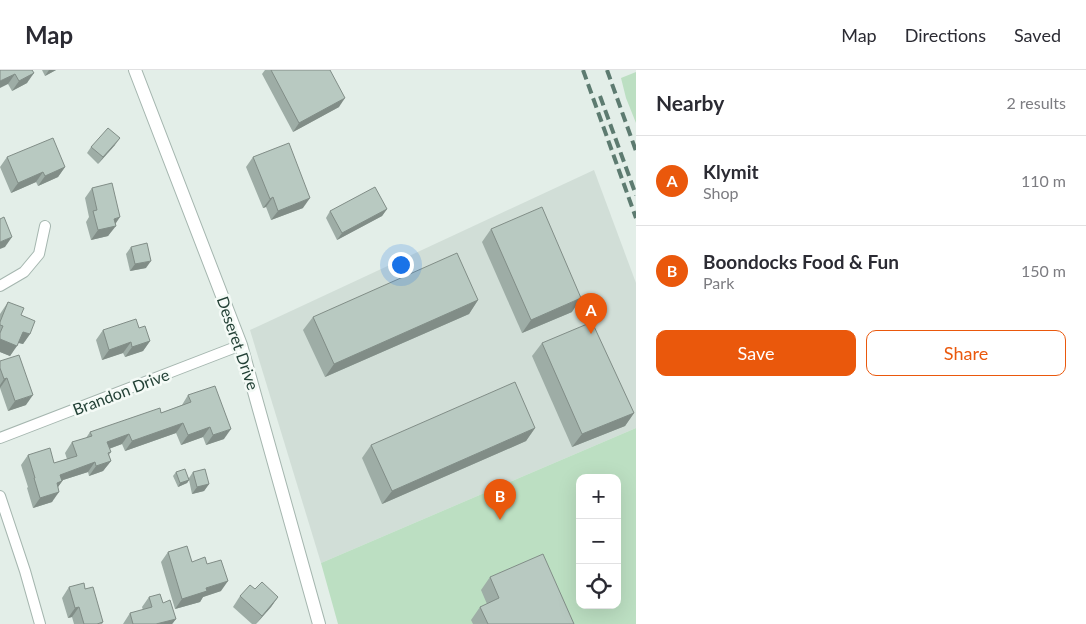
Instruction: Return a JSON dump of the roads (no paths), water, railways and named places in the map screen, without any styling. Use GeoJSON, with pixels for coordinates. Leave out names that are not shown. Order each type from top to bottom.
{"type":"FeatureCollection","features":[{"type":"Feature","properties":{"kind":"street","name":"Deseret Drive"},"geometry":{"type":"LineString","coordinates":[[134,70],[241,345],[320,624]]}},
{"type":"Feature","properties":{"kind":"street"},"geometry":{"type":"LineString","coordinates":[[0,286],[24,272],[39,254],[46,226]]}},
{"type":"Feature","properties":{"kind":"street","name":"Brandon Drive"},"geometry":{"type":"LineString","coordinates":[[0,438],[241,345]]}},
{"type":"Feature","properties":{"kind":"street"},"geometry":{"type":"LineString","coordinates":[[0,496],[26,571],[40,624]]}},
{"type":"Feature","properties":{"kind":"railway"},"geometry":{"type":"LineString","coordinates":[[583,70],[636,218]]}},
{"type":"Feature","properties":{"kind":"railway"},"geometry":{"type":"LineString","coordinates":[[607,70],[636,151]]}},
{"type":"Feature","properties":{"kind":"railway"},"geometry":{"type":"LineString","coordinates":[[600,96],[636,195]]}},
{"type":"Feature","properties":{"kind":"place","name":"Klymit"},"geometry":{"type":"Point","coordinates":[591,334]}},
{"type":"Feature","properties":{"kind":"place","name":"Boondocks Food & Fun"},"geometry":{"type":"Point","coordinates":[500,520]}}]}
